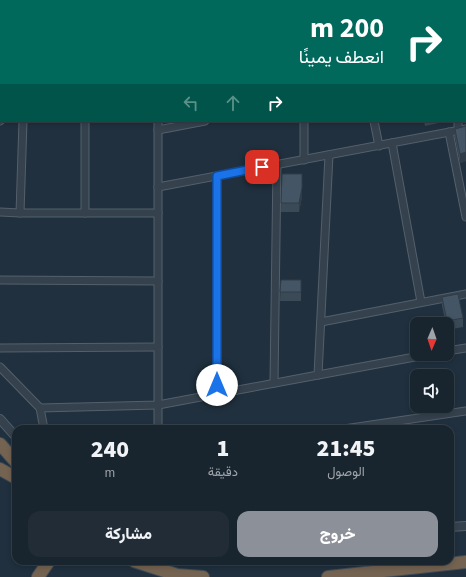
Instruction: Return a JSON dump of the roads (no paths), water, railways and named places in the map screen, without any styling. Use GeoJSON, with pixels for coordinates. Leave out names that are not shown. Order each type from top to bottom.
{"type":"FeatureCollection","features":[{"type":"Feature","properties":{"kind":"highway"},"geometry":{"type":"LineString","coordinates":[[0,444],[12,458]]}},
{"type":"Feature","properties":{"kind":"highway"},"geometry":{"type":"LineString","coordinates":[[0,469],[12,476]]}},
{"type":"Feature","properties":{"kind":"highway"},"geometry":{"type":"LineString","coordinates":[[454,563],[466,562]]}},
{"type":"Feature","properties":{"kind":"highway"},"geometry":{"type":"LineString","coordinates":[[38,577],[46,565]]}},
{"type":"Feature","properties":{"kind":"highway"},"geometry":{"type":"LineString","coordinates":[[146,565],[177,575],[203,577]]}},
{"type":"Feature","properties":{"kind":"highway"},"geometry":{"type":"LineString","coordinates":[[328,577],[438,565]]}},
{"type":"Feature","properties":{"kind":"street"},"geometry":{"type":"LineString","coordinates":[[20,213],[23,122]]}},
{"type":"Feature","properties":{"kind":"street"},"geometry":{"type":"LineString","coordinates":[[85,213],[86,122]]}},
{"type":"Feature","properties":{"kind":"street"},"geometry":{"type":"LineString","coordinates":[[158,122],[158,425]]}},
{"type":"Feature","properties":{"kind":"street"},"geometry":{"type":"LineString","coordinates":[[158,130],[200,122]]}},
{"type":"Feature","properties":{"kind":"street"},"geometry":{"type":"LineString","coordinates":[[304,122],[304,160]]}},
{"type":"Feature","properties":{"kind":"street"},"geometry":{"type":"LineString","coordinates":[[374,122],[379,146]]}},
{"type":"Feature","properties":{"kind":"street"},"geometry":{"type":"LineString","coordinates":[[158,187],[462,130]]}},
{"type":"Feature","properties":{"kind":"street"},"geometry":{"type":"LineString","coordinates":[[449,132],[466,217]]}},
{"type":"Feature","properties":{"kind":"street"},"geometry":{"type":"LineString","coordinates":[[392,143],[421,302]]}},
{"type":"Feature","properties":{"kind":"street"},"geometry":{"type":"LineString","coordinates":[[318,375],[329,155]]}},
{"type":"Feature","properties":{"kind":"street"},"geometry":{"type":"LineString","coordinates":[[274,383],[277,165]]}},
{"type":"Feature","properties":{"kind":"street"},"geometry":{"type":"LineString","coordinates":[[217,176],[217,394]]}},
{"type":"Feature","properties":{"kind":"street"},"geometry":{"type":"LineString","coordinates":[[0,212],[158,213]]}},
{"type":"Feature","properties":{"kind":"street"},"geometry":{"type":"LineString","coordinates":[[0,280],[158,281]]}},
{"type":"Feature","properties":{"kind":"street"},"geometry":{"type":"LineString","coordinates":[[321,322],[466,294]]}},
{"type":"Feature","properties":{"kind":"street"},"geometry":{"type":"LineString","coordinates":[[0,348],[158,347]]}},
{"type":"Feature","properties":{"kind":"street"},"geometry":{"type":"LineString","coordinates":[[454,350],[466,348]]}},
{"type":"Feature","properties":{"kind":"street"},"geometry":{"type":"LineString","coordinates":[[40,408],[158,405],[410,358]]}},
{"type":"Feature","properties":{"kind":"street"},"geometry":{"type":"LineString","coordinates":[[0,367],[40,408],[43,425]]}},
{"type":"Feature","properties":{"kind":"street"},"geometry":{"type":"LineString","coordinates":[[371,425],[466,411]]}},
{"type":"Feature","properties":{"kind":"street"},"geometry":{"type":"LineString","coordinates":[[0,419],[12,432]]}},
{"type":"Feature","properties":{"kind":"street"},"geometry":{"type":"LineString","coordinates":[[454,528],[466,526]]}}]}
